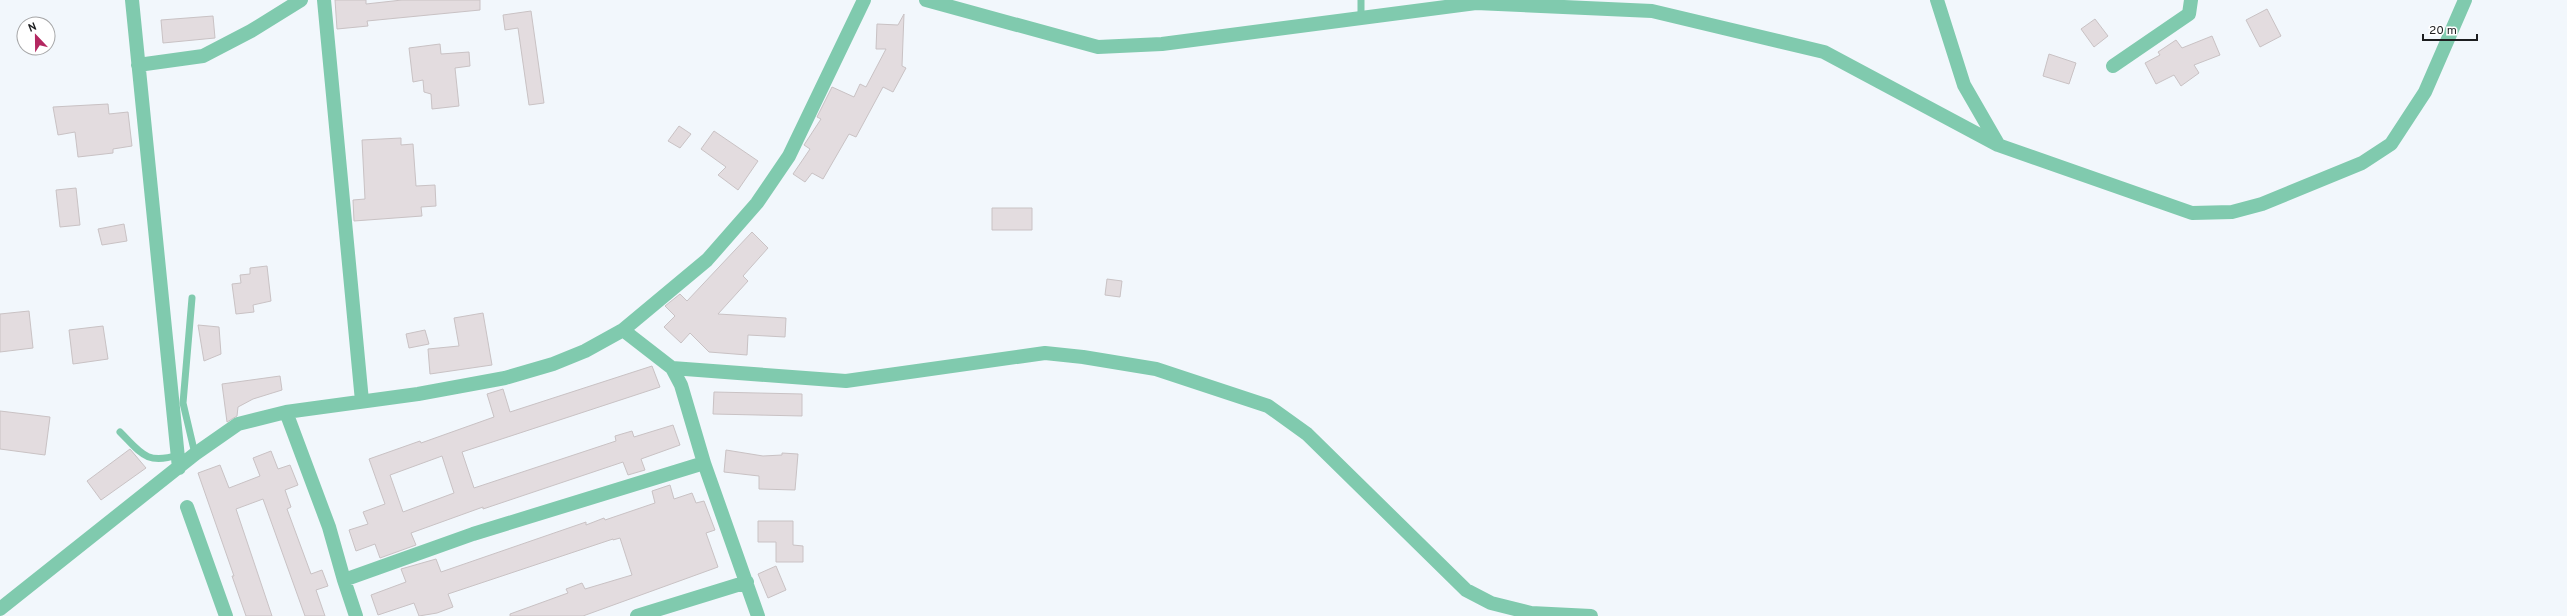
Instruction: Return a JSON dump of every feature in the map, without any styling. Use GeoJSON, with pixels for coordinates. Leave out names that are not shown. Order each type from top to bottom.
{"type":"FeatureCollection","features":[{"type":"Feature","properties":{"kind":"street"},"geometry":{"type":"LineString","coordinates":[[132,0],[179,462]]}},
{"type":"Feature","properties":{"kind":"street"},"geometry":{"type":"LineString","coordinates":[[138,65],[203,56],[251,31],[300,0]]}},
{"type":"Feature","properties":{"kind":"street"},"geometry":{"type":"LineString","coordinates":[[324,0],[362,401]]}},
{"type":"Feature","properties":{"kind":"street"},"geometry":{"type":"LineString","coordinates":[[0,609],[179,462],[195,454],[238,424],[286,412],[505,378],[552,364],[609,340],[707,260],[757,203],[789,156],[864,0]]}},
{"type":"Feature","properties":{"kind":"street"},"geometry":{"type":"LineString","coordinates":[[926,0],[1098,47],[1162,44],[1361,20],[1476,2],[1652,11],[1824,52],[1998,145],[2192,213],[2232,212],[2262,204],[2362,163],[2391,144],[2425,92],[2465,0]]}},
{"type":"Feature","properties":{"kind":"street"},"geometry":{"type":"LineString","coordinates":[[1937,0],[1964,85],[1998,145]]}},
{"type":"Feature","properties":{"kind":"street"},"geometry":{"type":"LineString","coordinates":[[2113,66],[2190,14],[2191,0]]}},
{"type":"Feature","properties":{"kind":"street"},"geometry":{"type":"LineString","coordinates":[[623,330],[672,368],[681,385],[704,463],[758,616]]}},
{"type":"Feature","properties":{"kind":"street"},"geometry":{"type":"LineString","coordinates":[[672,368],[846,381],[1046,353],[1083,356],[1156,369],[1268,406],[1307,434],[1466,590],[1491,603],[1531,613],[1591,616]]}},
{"type":"Feature","properties":{"kind":"street"},"geometry":{"type":"LineString","coordinates":[[286,412],[329,527],[356,616]]}},
{"type":"Feature","properties":{"kind":"street"},"geometry":{"type":"LineString","coordinates":[[344,580],[473,534],[704,463]]}},
{"type":"Feature","properties":{"kind":"street"},"geometry":{"type":"LineString","coordinates":[[187,507],[226,616]]}},
{"type":"Feature","properties":{"kind":"street"},"geometry":{"type":"LineString","coordinates":[[637,616],[747,582]]}},
{"type":"Feature","properties":{"kind":"lane"},"geometry":{"type":"LineString","coordinates":[[1361,20],[1362,0]]}},
{"type":"Feature","properties":{"kind":"lane"},"geometry":{"type":"LineString","coordinates":[[192,298],[183,403],[195,454]]}},
{"type":"Feature","properties":{"kind":"lane"},"geometry":{"type":"LineString","coordinates":[[120,432],[145,457],[179,462]]}},
{"type":"Feature","properties":{"kind":"building"},"geometry":{"type":"Polygon","coordinates":[[[335,0],[366,0],[366,4],[402,0],[480,0],[480,10],[367,21],[368,26],[337,29],[335,0]]]}},
{"type":"Feature","properties":{"kind":"building"},"geometry":{"type":"Polygon","coordinates":[[[2267,9],[2281,36],[2260,47],[2246,20],[2267,9]]]}},
{"type":"Feature","properties":{"kind":"building"},"geometry":{"type":"Polygon","coordinates":[[[531,11],[544,103],[529,105],[518,28],[505,30],[503,15],[531,11]]]}},
{"type":"Feature","properties":{"kind":"building"},"geometry":{"type":"Polygon","coordinates":[[[904,14],[902,66],[906,68],[893,92],[883,87],[856,137],[849,134],[823,179],[812,173],[805,182],[793,174],[810,149],[804,145],[821,119],[817,117],[832,87],[854,97],[860,84],[866,87],[886,49],[876,49],[877,24],[898,25],[904,14]]]}},
{"type":"Feature","properties":{"kind":"building"},"geometry":{"type":"Polygon","coordinates":[[[213,16],[215,38],[163,43],[161,20],[213,16]]]}},
{"type":"Feature","properties":{"kind":"building"},"geometry":{"type":"Polygon","coordinates":[[[2095,19],[2108,36],[2094,47],[2081,29],[2095,19]]]}},
{"type":"Feature","properties":{"kind":"building"},"geometry":{"type":"Polygon","coordinates":[[[2212,36],[2220,55],[2194,65],[2199,73],[2181,86],[2174,75],[2156,84],[2145,63],[2160,55],[2158,52],[2176,40],[2182,48],[2212,36]]]}},
{"type":"Feature","properties":{"kind":"building"},"geometry":{"type":"Polygon","coordinates":[[[440,44],[441,54],[469,52],[470,66],[455,68],[459,106],[432,109],[431,94],[424,92],[423,80],[413,82],[409,48],[440,44]]]}},
{"type":"Feature","properties":{"kind":"building"},"geometry":{"type":"Polygon","coordinates":[[[2049,54],[2076,63],[2069,84],[2043,76],[2049,54]]]}},
{"type":"Feature","properties":{"kind":"building"},"geometry":{"type":"Polygon","coordinates":[[[108,104],[109,114],[128,112],[132,146],[113,149],[113,153],[78,157],[75,132],[58,135],[53,107],[108,104]]]}},
{"type":"Feature","properties":{"kind":"building"},"geometry":{"type":"Polygon","coordinates":[[[679,126],[691,134],[680,148],[668,141],[679,126]]]}},
{"type":"Feature","properties":{"kind":"building"},"geometry":{"type":"Polygon","coordinates":[[[714,131],[758,161],[738,190],[718,175],[726,167],[701,149],[714,131]]]}},
{"type":"Feature","properties":{"kind":"building"},"geometry":{"type":"Polygon","coordinates":[[[401,138],[401,145],[413,144],[416,186],[435,185],[436,206],[421,207],[422,216],[354,221],[353,200],[365,199],[362,140],[401,138]]]}},
{"type":"Feature","properties":{"kind":"building"},"geometry":{"type":"Polygon","coordinates":[[[76,188],[80,225],[60,227],[56,190],[76,188]]]}},
{"type":"Feature","properties":{"kind":"building"},"geometry":{"type":"Polygon","coordinates":[[[992,208],[1032,208],[1032,230],[992,230],[992,208]]]}},
{"type":"Feature","properties":{"kind":"building"},"geometry":{"type":"Polygon","coordinates":[[[124,224],[127,241],[102,245],[98,229],[124,224]]]}},
{"type":"Feature","properties":{"kind":"building"},"geometry":{"type":"Polygon","coordinates":[[[752,232],[768,248],[743,276],[748,281],[718,314],[786,318],[785,337],[748,335],[747,355],[709,352],[690,333],[681,343],[664,327],[675,316],[665,306],[680,294],[687,301],[752,232]]]}},
{"type":"Feature","properties":{"kind":"building"},"geometry":{"type":"Polygon","coordinates":[[[267,266],[271,301],[253,305],[254,312],[236,314],[232,284],[241,283],[240,275],[250,274],[250,268],[267,266]]]}},
{"type":"Feature","properties":{"kind":"building"},"geometry":{"type":"Polygon","coordinates":[[[1107,279],[1122,281],[1120,297],[1105,295],[1107,279]]]}},
{"type":"Feature","properties":{"kind":"building"},"geometry":{"type":"Polygon","coordinates":[[[29,311],[33,348],[0,352],[0,314],[29,311]]]}},
{"type":"Feature","properties":{"kind":"building"},"geometry":{"type":"Polygon","coordinates":[[[483,313],[492,365],[430,374],[428,349],[459,346],[454,318],[483,313]]]}},
{"type":"Feature","properties":{"kind":"building"},"geometry":{"type":"Polygon","coordinates":[[[198,325],[219,327],[221,354],[204,361],[198,325]]]}},
{"type":"Feature","properties":{"kind":"building"},"geometry":{"type":"Polygon","coordinates":[[[103,326],[108,359],[73,364],[69,330],[103,326]]]}},
{"type":"Feature","properties":{"kind":"building"},"geometry":{"type":"Polygon","coordinates":[[[425,330],[429,344],[409,348],[406,334],[425,330]]]}},
{"type":"Feature","properties":{"kind":"building"},"geometry":{"type":"Polygon","coordinates":[[[652,366],[660,387],[462,452],[474,488],[616,441],[615,436],[632,431],[634,437],[673,425],[680,445],[641,459],[645,470],[628,475],[623,462],[483,509],[483,507],[411,533],[416,545],[380,558],[375,544],[356,551],[349,530],[368,524],[363,512],[385,504],[369,459],[420,441],[421,443],[494,417],[487,394],[503,389],[510,412],[652,366]],[[442,456],[390,475],[403,512],[454,493],[442,456]]]}},
{"type":"Feature","properties":{"kind":"building"},"geometry":{"type":"Polygon","coordinates":[[[280,376],[282,390],[253,399],[238,407],[237,416],[227,422],[222,384],[280,376]]]}},
{"type":"Feature","properties":{"kind":"building"},"geometry":{"type":"Polygon","coordinates":[[[714,392],[802,394],[802,416],[713,414],[714,392]]]}},
{"type":"Feature","properties":{"kind":"building"},"geometry":{"type":"Polygon","coordinates":[[[0,411],[50,417],[45,455],[0,449],[0,411]]]}},
{"type":"Feature","properties":{"kind":"building"},"geometry":{"type":"Polygon","coordinates":[[[130,449],[146,468],[101,500],[87,481],[130,449]]]}},
{"type":"Feature","properties":{"kind":"building"},"geometry":{"type":"Polygon","coordinates":[[[726,450],[763,456],[782,455],[782,453],[798,454],[795,490],[759,489],[759,476],[724,472],[726,450]]]}},
{"type":"Feature","properties":{"kind":"building"},"geometry":{"type":"Polygon","coordinates":[[[271,451],[278,469],[290,465],[298,485],[285,490],[291,507],[287,509],[311,574],[322,570],[328,586],[316,590],[325,616],[305,616],[263,499],[236,509],[272,616],[246,616],[232,576],[234,576],[198,473],[220,465],[229,488],[260,476],[253,458],[271,451]]]}},
{"type":"Feature","properties":{"kind":"building"},"geometry":{"type":"Polygon","coordinates":[[[670,485],[674,499],[692,493],[696,503],[704,501],[715,530],[706,533],[718,567],[583,616],[510,616],[510,614],[568,593],[566,589],[582,583],[585,589],[632,575],[620,538],[613,539],[448,594],[453,607],[437,613],[419,616],[414,603],[378,615],[371,595],[406,582],[401,569],[436,559],[441,572],[586,522],[586,525],[604,518],[605,520],[655,503],[652,491],[670,485]]]}},
{"type":"Feature","properties":{"kind":"building"},"geometry":{"type":"Polygon","coordinates":[[[758,521],[793,521],[793,545],[803,546],[803,562],[776,562],[776,542],[758,542],[758,521]]]}},
{"type":"Feature","properties":{"kind":"building"},"geometry":{"type":"Polygon","coordinates":[[[776,566],[786,590],[768,598],[758,574],[776,566]]]}}]}
